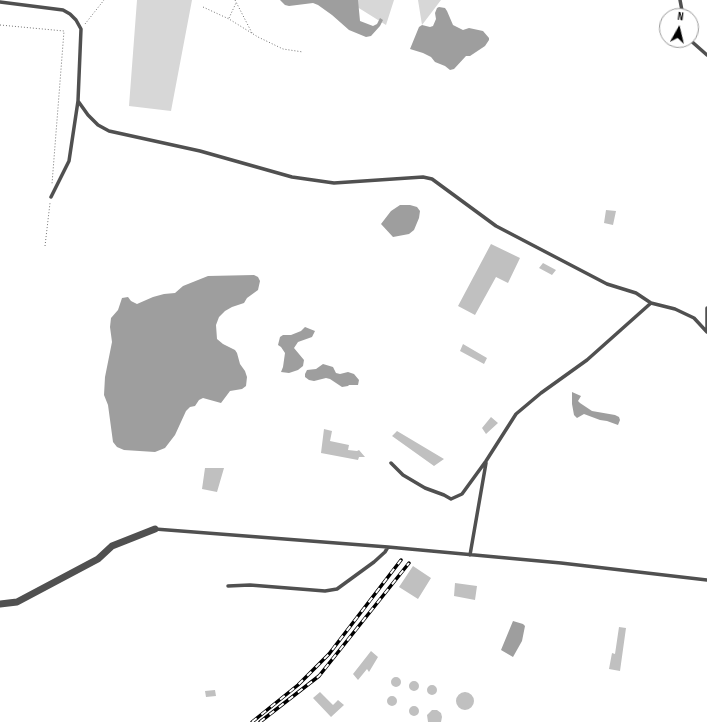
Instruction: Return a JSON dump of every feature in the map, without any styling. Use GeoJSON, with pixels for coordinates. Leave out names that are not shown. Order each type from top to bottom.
{"type":"FeatureCollection","features":[{"type":"Feature","properties":{"kind":"street"},"geometry":{"type":"LineString","coordinates":[[0,604],[17,602],[98,559],[112,546],[155,529]]}},
{"type":"Feature","properties":{"kind":"lane"},"geometry":{"type":"LineString","coordinates":[[0,2],[62,10],[70,14],[76,20],[81,29],[78,101],[69,161],[51,197]]}},
{"type":"Feature","properties":{"kind":"lane"},"geometry":{"type":"LineString","coordinates":[[699,48],[707,55]]}},
{"type":"Feature","properties":{"kind":"lane"},"geometry":{"type":"LineString","coordinates":[[78,101],[88,115],[98,125],[109,131],[200,151],[292,177],[334,183],[423,177],[432,179],[496,226],[607,284],[636,293],[651,303],[675,309],[694,318],[707,332]]}},
{"type":"Feature","properties":{"kind":"lane"},"geometry":{"type":"LineString","coordinates":[[391,463],[403,475],[426,488],[444,495],[451,500],[462,494],[486,461],[516,414],[541,393],[587,360],[651,303]]}},
{"type":"Feature","properties":{"kind":"lane"},"geometry":{"type":"LineString","coordinates":[[707,308],[707,332]]}},
{"type":"Feature","properties":{"kind":"lane"},"geometry":{"type":"LineString","coordinates":[[470,555],[470,547],[486,461]]}},
{"type":"Feature","properties":{"kind":"lane"},"geometry":{"type":"LineString","coordinates":[[155,529],[388,547],[561,563],[707,580]]}},
{"type":"Feature","properties":{"kind":"lane"},"geometry":{"type":"LineString","coordinates":[[228,586],[250,585],[325,591],[336,589],[374,562],[385,552],[388,547]]}},
{"type":"Feature","properties":{"kind":"path"},"geometry":{"type":"LineString","coordinates":[[81,29],[104,0]]}},
{"type":"Feature","properties":{"kind":"path"},"geometry":{"type":"LineString","coordinates":[[235,0],[252,34]]}},
{"type":"Feature","properties":{"kind":"path"},"geometry":{"type":"LineString","coordinates":[[229,18],[236,2]]}},
{"type":"Feature","properties":{"kind":"path"},"geometry":{"type":"LineString","coordinates":[[203,7],[229,18],[252,34],[283,49],[303,52]]}},
{"type":"Feature","properties":{"kind":"path"},"geometry":{"type":"LineString","coordinates":[[0,24],[64,31],[51,197],[45,246]]}},
{"type":"Feature","properties":{"kind":"shaded area"},"geometry":{"type":"Polygon","coordinates":[[[137,0],[192,0],[171,111],[129,106],[137,0]]]}},
{"type":"Feature","properties":{"kind":"shaded area"},"geometry":{"type":"Polygon","coordinates":[[[280,0],[358,0],[360,21],[373,26],[377,24],[380,18],[383,20],[371,36],[366,37],[349,30],[318,5],[313,3],[289,6],[285,5],[280,0]]]}},
{"type":"Feature","properties":{"kind":"shaded area"},"geometry":{"type":"Polygon","coordinates":[[[346,0],[394,0],[386,25],[346,0]]]}},
{"type":"Feature","properties":{"kind":"shaded area"},"geometry":{"type":"Polygon","coordinates":[[[418,0],[441,0],[422,25],[418,0]]]}},
{"type":"Feature","properties":{"kind":"shaded area"},"geometry":{"type":"Polygon","coordinates":[[[439,7],[445,8],[453,25],[463,30],[469,28],[483,31],[489,38],[485,46],[470,56],[466,56],[454,69],[450,70],[435,62],[431,57],[410,49],[419,27],[422,25],[430,27],[433,26],[436,19],[435,13],[439,7]]]}},
{"type":"Feature","properties":{"kind":"shaded area"},"geometry":{"type":"Polygon","coordinates":[[[400,205],[417,207],[420,211],[419,218],[414,230],[409,234],[393,237],[381,224],[391,211],[400,205]]]}},
{"type":"Feature","properties":{"kind":"shaded area"},"geometry":{"type":"Polygon","coordinates":[[[254,275],[258,277],[260,281],[258,290],[247,298],[244,303],[225,311],[219,317],[216,325],[217,339],[235,350],[237,353],[240,364],[247,377],[246,386],[242,389],[230,391],[221,403],[203,398],[199,400],[195,406],[190,407],[186,411],[175,435],[165,448],[155,452],[124,450],[117,447],[113,442],[108,405],[104,395],[105,377],[112,342],[110,327],[111,318],[118,310],[122,298],[128,297],[131,301],[137,304],[153,297],[175,293],[183,286],[208,276],[254,275]]]}},
{"type":"Feature","properties":{"kind":"shaded area"},"geometry":{"type":"Polygon","coordinates":[[[305,327],[315,331],[312,337],[298,342],[294,348],[304,360],[303,366],[298,370],[289,373],[281,372],[285,353],[278,345],[280,337],[301,331],[305,327]]]}},
{"type":"Feature","properties":{"kind":"shaded area"},"geometry":{"type":"Polygon","coordinates":[[[323,364],[333,367],[336,373],[340,374],[348,372],[354,374],[359,380],[358,385],[342,387],[330,379],[326,378],[314,381],[305,377],[307,370],[316,369],[323,364]]]}},
{"type":"Feature","properties":{"kind":"shaded area"},"geometry":{"type":"Polygon","coordinates":[[[572,392],[581,396],[578,401],[592,411],[619,417],[620,420],[618,425],[584,414],[577,418],[574,415],[572,392]]]}},
{"type":"Feature","properties":{"kind":"shaded area"},"geometry":{"type":"Polygon","coordinates":[[[513,621],[525,626],[522,641],[513,657],[501,650],[513,621]]]}},
{"type":"Feature","properties":{"kind":"building"},"geometry":{"type":"Polygon","coordinates":[[[606,210],[616,211],[613,225],[604,223],[606,210]]]}},
{"type":"Feature","properties":{"kind":"building"},"geometry":{"type":"Polygon","coordinates":[[[491,244],[520,258],[508,283],[496,277],[475,315],[458,306],[491,244]]]}},
{"type":"Feature","properties":{"kind":"building"},"geometry":{"type":"Polygon","coordinates":[[[543,263],[556,270],[552,275],[539,268],[543,263]]]}},
{"type":"Feature","properties":{"kind":"building"},"geometry":{"type":"Polygon","coordinates":[[[463,344],[487,358],[484,364],[460,351],[463,344]]]}},
{"type":"Feature","properties":{"kind":"building"},"geometry":{"type":"Polygon","coordinates":[[[491,417],[498,423],[486,434],[482,428],[491,417]]]}},
{"type":"Feature","properties":{"kind":"building"},"geometry":{"type":"Polygon","coordinates":[[[324,429],[332,431],[330,441],[349,445],[348,450],[359,450],[365,457],[359,457],[358,460],[321,453],[324,429]]]}},
{"type":"Feature","properties":{"kind":"building"},"geometry":{"type":"Polygon","coordinates":[[[397,431],[444,459],[434,466],[392,436],[397,431]]]}},
{"type":"Feature","properties":{"kind":"building"},"geometry":{"type":"Polygon","coordinates":[[[205,468],[224,468],[217,492],[202,489],[205,468]]]}},
{"type":"Feature","properties":{"kind":"building"},"geometry":{"type":"Polygon","coordinates":[[[413,566],[431,578],[418,599],[399,587],[413,566]]]}},
{"type":"Feature","properties":{"kind":"building"},"geometry":{"type":"Polygon","coordinates":[[[455,583],[477,586],[475,600],[454,596],[455,583]]]}},
{"type":"Feature","properties":{"kind":"building"},"geometry":{"type":"Polygon","coordinates":[[[619,627],[626,628],[620,671],[609,669],[612,653],[615,654],[619,627]]]}},
{"type":"Feature","properties":{"kind":"building"},"geometry":{"type":"Polygon","coordinates":[[[371,651],[378,657],[369,672],[367,669],[358,680],[353,674],[371,651]]]}},
{"type":"Feature","properties":{"kind":"building"},"geometry":{"type":"Polygon","coordinates":[[[394,677],[398,677],[400,678],[400,686],[394,687],[391,684],[391,680],[394,677]]]}},
{"type":"Feature","properties":{"kind":"building"},"geometry":{"type":"Polygon","coordinates":[[[412,681],[416,681],[418,682],[418,690],[412,691],[409,688],[409,684],[412,681]]]}},
{"type":"Feature","properties":{"kind":"building"},"geometry":{"type":"Polygon","coordinates":[[[430,685],[434,685],[436,686],[436,694],[430,695],[427,692],[427,688],[430,685]]]}},
{"type":"Feature","properties":{"kind":"building"},"geometry":{"type":"Polygon","coordinates":[[[215,690],[216,696],[206,697],[205,691],[215,690]]]}},
{"type":"Feature","properties":{"kind":"building"},"geometry":{"type":"Polygon","coordinates":[[[320,692],[333,705],[338,700],[344,705],[331,717],[313,698],[320,692]]]}},
{"type":"Feature","properties":{"kind":"building"},"geometry":{"type":"Polygon","coordinates":[[[461,692],[469,692],[474,697],[472,708],[469,710],[461,710],[456,705],[456,697],[461,692]]]}},
{"type":"Feature","properties":{"kind":"building"},"geometry":{"type":"Polygon","coordinates":[[[390,696],[394,696],[396,697],[396,705],[390,706],[387,703],[387,699],[390,696]]]}},
{"type":"Feature","properties":{"kind":"building"},"geometry":{"type":"Polygon","coordinates":[[[412,706],[416,706],[418,707],[418,715],[412,716],[409,713],[409,709],[412,706]]]}},
{"type":"Feature","properties":{"kind":"building"},"geometry":{"type":"Polygon","coordinates":[[[432,710],[437,710],[441,713],[441,722],[428,722],[427,715],[432,710]]]}},
{"type":"Feature","properties":{"kind":"railway"},"geometry":{"type":"LineString","coordinates":[[252,722],[298,685],[329,654],[401,560]]}},
{"type":"Feature","properties":{"kind":"railway"},"geometry":{"type":"LineString","coordinates":[[260,722],[319,676],[409,563]]}}]}
